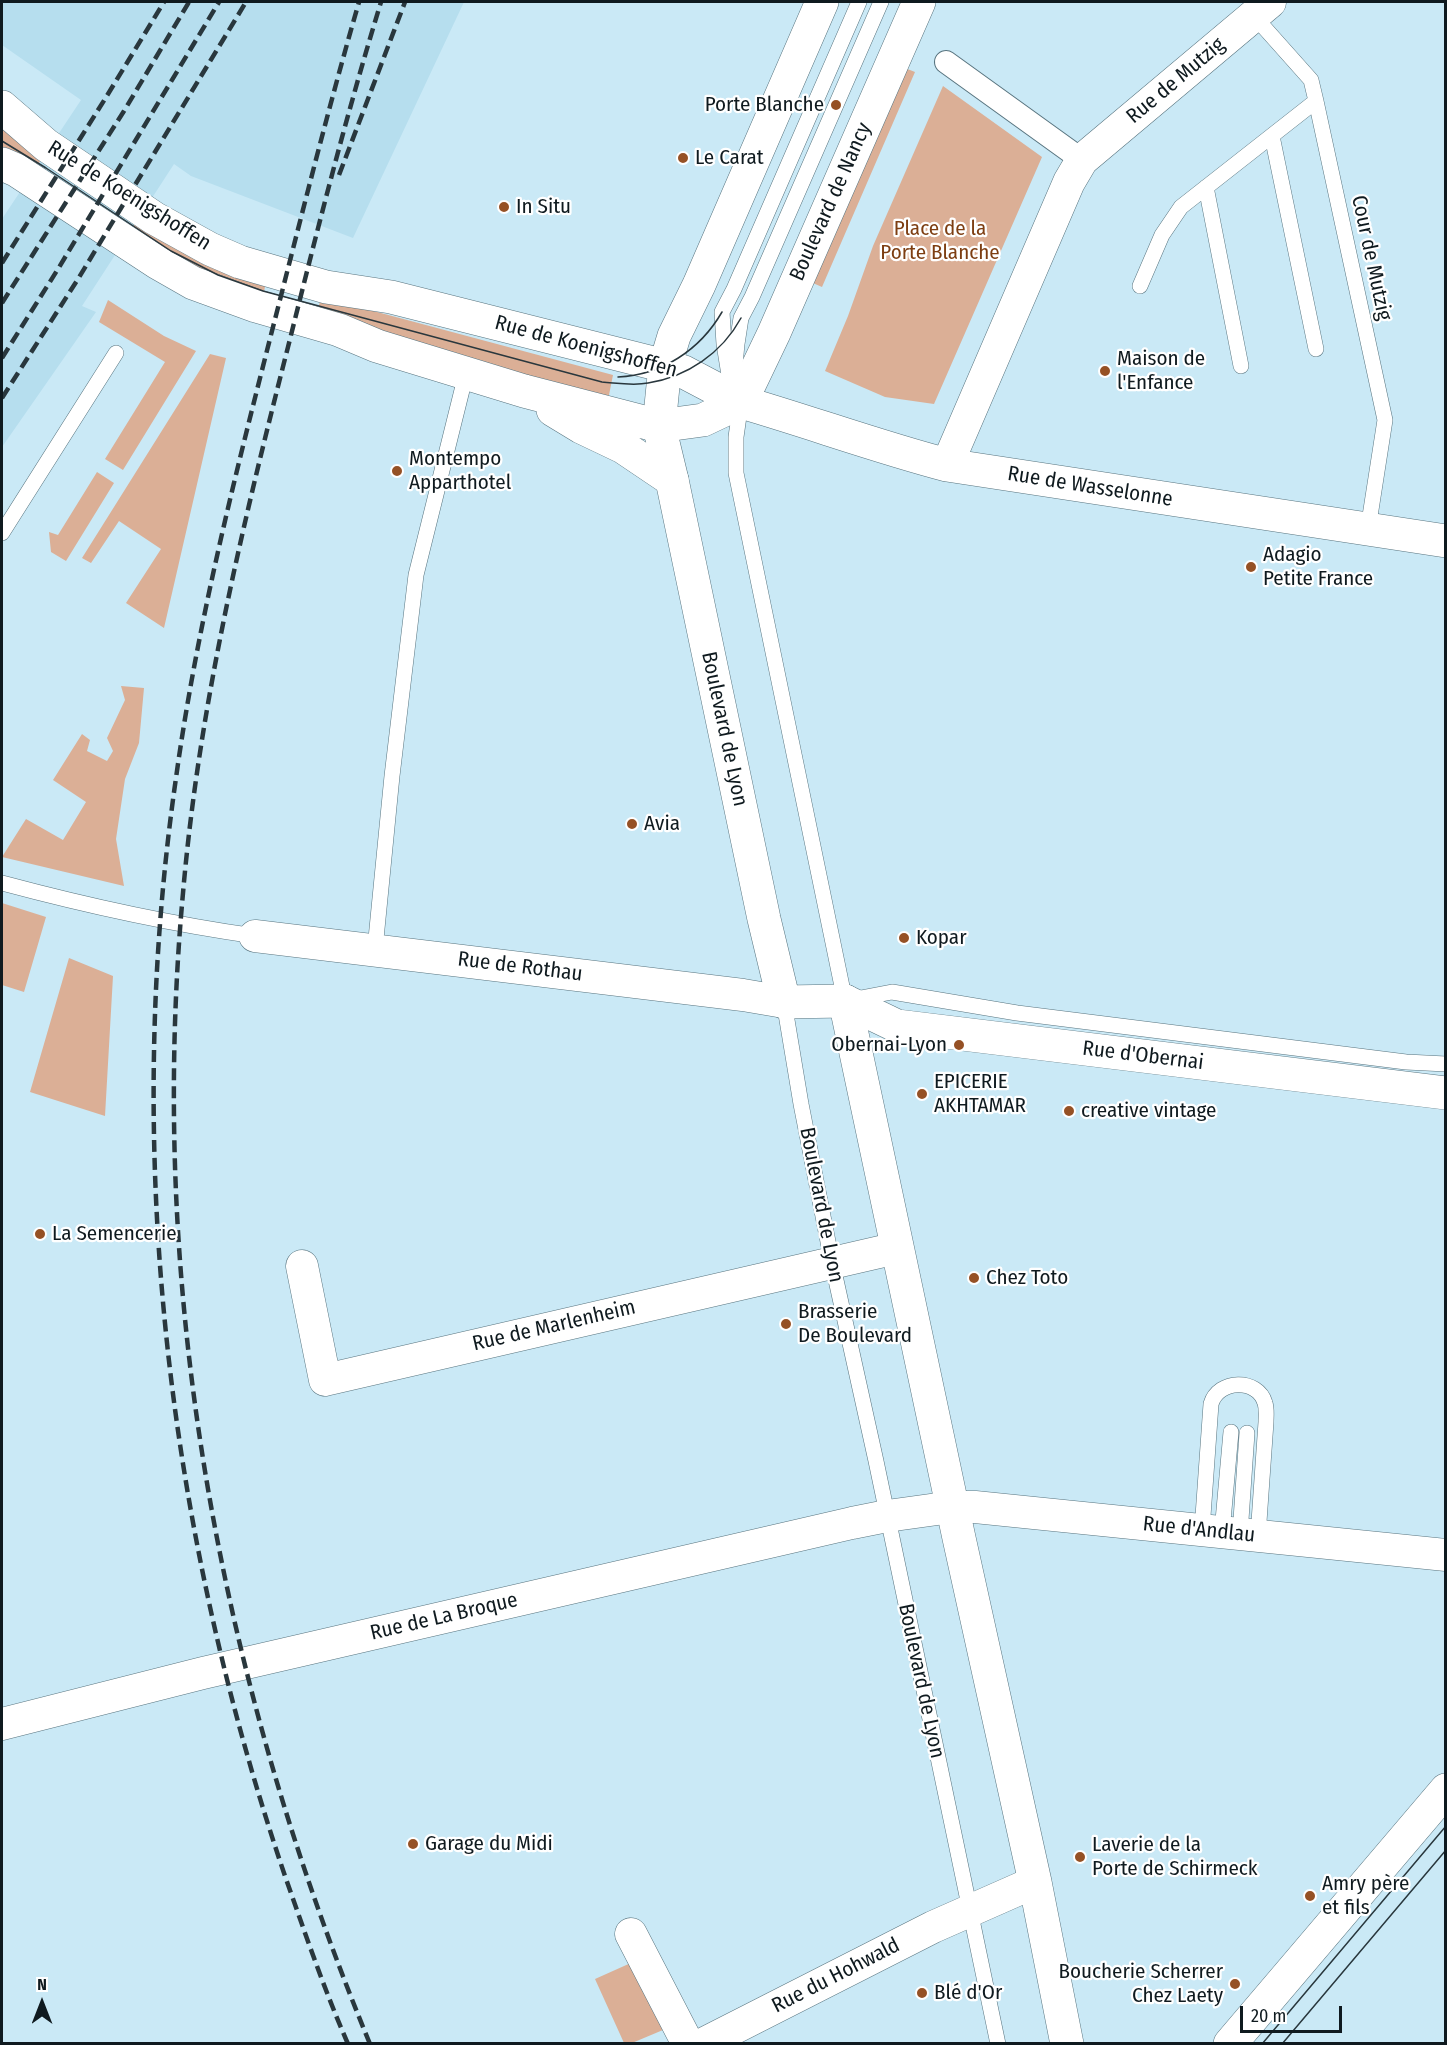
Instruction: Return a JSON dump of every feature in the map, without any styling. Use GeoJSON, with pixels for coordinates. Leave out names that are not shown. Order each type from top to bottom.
{"type":"FeatureCollection","features":[{"type":"Feature","properties":{"kind":"main road"},"geometry":{"type":"LineString","coordinates":[[665,366],[674,336],[699,285],[822,2]]}},
{"type":"Feature","properties":{"kind":"main road","name":"Boulevard de Nancy"},"geometry":{"type":"LineString","coordinates":[[741,402],[774,333],[919,2]]}},
{"type":"Feature","properties":{"kind":"main road","name":"Rue de Koenigshoffen"},"geometry":{"type":"LineString","coordinates":[[2,107],[46,145],[154,218],[210,249],[240,262],[327,287],[391,297],[665,366],[684,372],[741,402]]}},
{"type":"Feature","properties":{"kind":"main road","name":"Rue de Koenigshoffen"},"geometry":{"type":"LineString","coordinates":[[2,164],[16,170],[158,263],[194,283],[256,306],[339,330],[377,346],[524,391],[659,426],[702,420],[741,402]]}},
{"type":"Feature","properties":{"kind":"main road","name":"Boulevard de Lyon"},"geometry":{"type":"LineString","coordinates":[[665,366],[659,426],[764,919],[784,1002]]}},
{"type":"Feature","properties":{"kind":"main road"},"geometry":{"type":"LineString","coordinates":[[524,391],[581,427],[629,450],[672,480]]}},
{"type":"Feature","properties":{"kind":"main road","name":"Rue de Wasselonne"},"geometry":{"type":"LineString","coordinates":[[741,402],[797,418],[900,453],[947,465],[1446,541]]}},
{"type":"Feature","properties":{"kind":"main road"},"geometry":{"type":"LineString","coordinates":[[845,1001],[952,1507],[1035,1882],[1067,2043]]}},
{"type":"Feature","properties":{"kind":"main road","name":"Rue d'Obernai"},"geometry":{"type":"LineString","coordinates":[[784,1002],[845,1001],[897,1026],[1446,1093]]}},
{"type":"Feature","properties":{"kind":"main road"},"geometry":{"type":"LineString","coordinates":[[1230,2043],[1446,1790]]}},
{"type":"Feature","properties":{"kind":"street","name":"Rue de Mutzig"},"geometry":{"type":"LineString","coordinates":[[1082,160],[1262,9]]}},
{"type":"Feature","properties":{"kind":"street"},"geometry":{"type":"LineString","coordinates":[[946,62],[1082,160],[1069,182],[947,465]]}},
{"type":"Feature","properties":{"kind":"street","name":"Rue de Rothau"},"geometry":{"type":"LineString","coordinates":[[255,936],[743,994],[784,1002]]}},
{"type":"Feature","properties":{"kind":"street","name":"Rue de Marlenheim"},"geometry":{"type":"LineString","coordinates":[[302,1266],[325,1380],[897,1248]]}},
{"type":"Feature","properties":{"kind":"street","name":"Rue d'Andlau"},"geometry":{"type":"LineString","coordinates":[[887,1516],[952,1507],[975,1507],[1446,1555]]}},
{"type":"Feature","properties":{"kind":"street","name":"Rue de La Broque"},"geometry":{"type":"LineString","coordinates":[[2,1724],[203,1673],[887,1516]]}},
{"type":"Feature","properties":{"kind":"street","name":"Rue du Hohwald"},"geometry":{"type":"LineString","coordinates":[[703,2043],[933,1928],[1035,1882]]}},
{"type":"Feature","properties":{"kind":"street"},"geometry":{"type":"LineString","coordinates":[[632,1934],[688,2043]]}},
{"type":"Feature","properties":{"kind":"lane"},"geometry":{"type":"LineString","coordinates":[[741,402],[728,372],[722,312],[859,2]]}},
{"type":"Feature","properties":{"kind":"lane"},"geometry":{"type":"LineString","coordinates":[[845,1001],[736,473],[736,437],[741,402],[735,365],[741,318],[881,2]]}},
{"type":"Feature","properties":{"kind":"lane","name":"Cour de Mutzig"},"geometry":{"type":"LineString","coordinates":[[1262,9],[1311,80],[1385,420],[1368,529]]}},
{"type":"Feature","properties":{"kind":"lane"},"geometry":{"type":"LineString","coordinates":[[1140,286],[1162,235],[1181,207],[1316,102]]}},
{"type":"Feature","properties":{"kind":"lane"},"geometry":{"type":"LineString","coordinates":[[1272,136],[1316,349]]}},
{"type":"Feature","properties":{"kind":"lane"},"geometry":{"type":"LineString","coordinates":[[1206,188],[1241,366]]}},
{"type":"Feature","properties":{"kind":"lane"},"geometry":{"type":"LineString","coordinates":[[2,533],[116,353]]}},
{"type":"Feature","properties":{"kind":"lane"},"geometry":{"type":"LineString","coordinates":[[375,949],[392,776],[416,575],[466,374]]}},
{"type":"Feature","properties":{"kind":"lane"},"geometry":{"type":"LineString","coordinates":[[2,883],[169,921],[255,936]]}},
{"type":"Feature","properties":{"kind":"lane","name":"Rue d'Obernai"},"geometry":{"type":"LineString","coordinates":[[845,1001],[892,992],[1017,1013],[1446,1065]]}},
{"type":"Feature","properties":{"kind":"lane","name":"Boulevard de Lyon"},"geometry":{"type":"LineString","coordinates":[[784,1002],[832,1262],[998,2043]]}},
{"type":"Feature","properties":{"kind":"lane"},"geometry":{"type":"LineString","coordinates":[[1229,1386],[1252,1387],[1260,1393],[1265,1404],[1266,1422],[1230,1533],[1213,1397],[1219,1390],[1229,1386]]}},
{"type":"Feature","properties":{"kind":"lane"},"geometry":{"type":"LineString","coordinates":[[1230,1533],[1231,1432]]}},
{"type":"Feature","properties":{"kind":"lane"},"geometry":{"type":"LineString","coordinates":[[1230,1533],[1247,1433]]}},
{"type":"Feature","properties":{"kind":"shaded area"},"geometry":{"type":"Polygon","coordinates":[[[2,2],[464,2],[353,238],[191,176],[174,164],[82,306],[96,312],[2,447],[2,219],[81,100],[2,45],[2,2]]]}},
{"type":"Feature","properties":{"kind":"green space"},"geometry":{"type":"Polygon","coordinates":[[[900,66],[915,72],[822,287],[806,280],[900,66]]]}},
{"type":"Feature","properties":{"kind":"green space","name":"Place de la Porte Blanche"},"geometry":{"type":"Polygon","coordinates":[[[943,86],[1042,157],[934,404],[885,397],[825,371],[873,246],[943,86]]]}},
{"type":"Feature","properties":{"kind":"green space"},"geometry":{"type":"Polygon","coordinates":[[[2,123],[43,157],[32,173],[2,154],[2,123]]]}},
{"type":"Feature","properties":{"kind":"green space"},"geometry":{"type":"Polygon","coordinates":[[[138,219],[266,282],[262,301],[128,235],[138,219]]]}},
{"type":"Feature","properties":{"kind":"green space"},"geometry":{"type":"Polygon","coordinates":[[[321,297],[613,375],[608,400],[456,353],[317,314],[321,297]]]}},
{"type":"Feature","properties":{"kind":"green space"},"geometry":{"type":"Polygon","coordinates":[[[108,300],[164,336],[196,351],[123,470],[105,459],[165,362],[99,322],[108,300]]]}},
{"type":"Feature","properties":{"kind":"green space"},"geometry":{"type":"Polygon","coordinates":[[[210,354],[226,358],[164,628],[126,603],[161,549],[119,521],[91,563],[82,558],[210,354]]]}},
{"type":"Feature","properties":{"kind":"green space"},"geometry":{"type":"Polygon","coordinates":[[[97,472],[114,483],[66,561],[51,552],[49,532],[58,535],[97,472]]]}},
{"type":"Feature","properties":{"kind":"green space"},"geometry":{"type":"Polygon","coordinates":[[[121,686],[144,688],[139,743],[125,779],[116,839],[124,886],[2,857],[26,819],[63,840],[86,802],[53,780],[82,734],[90,740],[87,751],[107,761],[113,751],[107,738],[125,700],[121,686]]]}},
{"type":"Feature","properties":{"kind":"green space"},"geometry":{"type":"Polygon","coordinates":[[[2,903],[46,917],[24,992],[2,985],[2,903]]]}},
{"type":"Feature","properties":{"kind":"green space"},"geometry":{"type":"Polygon","coordinates":[[[69,958],[113,976],[105,1116],[30,1092],[69,958]]]}},
{"type":"Feature","properties":{"kind":"green space"},"geometry":{"type":"Polygon","coordinates":[[[633,1962],[663,2030],[632,2043],[624,2043],[595,1979],[633,1962]]]}},
{"type":"Feature","properties":{"kind":"tram line"},"geometry":{"type":"LineString","coordinates":[[2,141],[171,251],[218,275],[263,291],[602,382],[642,384],[662,380],[690,369],[714,352],[733,331],[741,318]]}},
{"type":"Feature","properties":{"kind":"tram line"},"geometry":{"type":"LineString","coordinates":[[618,377],[650,371],[678,358],[703,338],[722,312]]}},
{"type":"Feature","properties":{"kind":"tram line"},"geometry":{"type":"LineString","coordinates":[[1262,2044],[1446,1826]]}},
{"type":"Feature","properties":{"kind":"tram line"},"geometry":{"type":"LineString","coordinates":[[1282,2044],[1446,1850]]}},
{"type":"Feature","properties":{"kind":"railway"},"geometry":{"type":"LineString","coordinates":[[2,263],[164,2]]}},
{"type":"Feature","properties":{"kind":"railway"},"geometry":{"type":"LineString","coordinates":[[2,303],[124,111],[189,2]]}},
{"type":"Feature","properties":{"kind":"railway"},"geometry":{"type":"LineString","coordinates":[[2,358],[219,2]]}},
{"type":"Feature","properties":{"kind":"railway"},"geometry":{"type":"LineString","coordinates":[[2,398],[78,279],[246,2]]}},
{"type":"Feature","properties":{"kind":"railway"},"geometry":{"type":"LineString","coordinates":[[348,2044],[285,1876],[244,1743],[210,1608],[184,1472],[166,1333],[156,1194],[154,1055],[161,916],[176,778],[206,607],[245,439],[336,83],[359,2]]}},
{"type":"Feature","properties":{"kind":"railway"},"geometry":{"type":"LineString","coordinates":[[370,2044],[317,1906],[272,1766],[235,1623],[206,1479],[187,1334],[176,1188],[175,1041],[183,893],[190,824],[224,618],[254,482],[310,260],[381,2]]}},
{"type":"Feature","properties":{"kind":"railway"},"geometry":{"type":"LineString","coordinates":[[339,175],[405,2]]}},
{"type":"Feature","properties":{"kind":"place","name":"Porte Blanche"},"geometry":{"type":"Point","coordinates":[836,105]}},
{"type":"Feature","properties":{"kind":"place","name":"Le Carat"},"geometry":{"type":"Point","coordinates":[683,158]}},
{"type":"Feature","properties":{"kind":"place","name":"In Situ"},"geometry":{"type":"Point","coordinates":[504,207]}},
{"type":"Feature","properties":{"kind":"place","name":"Maison de l'Enfance"},"geometry":{"type":"Point","coordinates":[1105,371]}},
{"type":"Feature","properties":{"kind":"place","name":"Montempo Apparthotel"},"geometry":{"type":"Point","coordinates":[397,471]}},
{"type":"Feature","properties":{"kind":"place","name":"Adagio Petite France"},"geometry":{"type":"Point","coordinates":[1251,567]}},
{"type":"Feature","properties":{"kind":"place","name":"Avia"},"geometry":{"type":"Point","coordinates":[632,824]}},
{"type":"Feature","properties":{"kind":"place","name":"Kopar"},"geometry":{"type":"Point","coordinates":[904,938]}},
{"type":"Feature","properties":{"kind":"place","name":"Obernai-Lyon"},"geometry":{"type":"Point","coordinates":[959,1045]}},
{"type":"Feature","properties":{"kind":"place","name":"EPICERIE AKHTAMAR"},"geometry":{"type":"Point","coordinates":[922,1094]}},
{"type":"Feature","properties":{"kind":"place","name":"creative vintage"},"geometry":{"type":"Point","coordinates":[1069,1111]}},
{"type":"Feature","properties":{"kind":"place","name":"La Semencerie"},"geometry":{"type":"Point","coordinates":[40,1234]}},
{"type":"Feature","properties":{"kind":"place","name":"Chez Toto"},"geometry":{"type":"Point","coordinates":[974,1278]}},
{"type":"Feature","properties":{"kind":"place","name":"Brasserie De Boulevard"},"geometry":{"type":"Point","coordinates":[786,1324]}},
{"type":"Feature","properties":{"kind":"place","name":"Garage du Midi"},"geometry":{"type":"Point","coordinates":[413,1844]}},
{"type":"Feature","properties":{"kind":"place","name":"Laverie de la Porte de Schirmeck"},"geometry":{"type":"Point","coordinates":[1080,1857]}},
{"type":"Feature","properties":{"kind":"place","name":"Amry père et fils"},"geometry":{"type":"Point","coordinates":[1310,1896]}},
{"type":"Feature","properties":{"kind":"place","name":"Boucherie Scherrer Chez Laety"},"geometry":{"type":"Point","coordinates":[1235,1984]}},
{"type":"Feature","properties":{"kind":"place","name":"Blé d'Or"},"geometry":{"type":"Point","coordinates":[922,1993]}}]}
